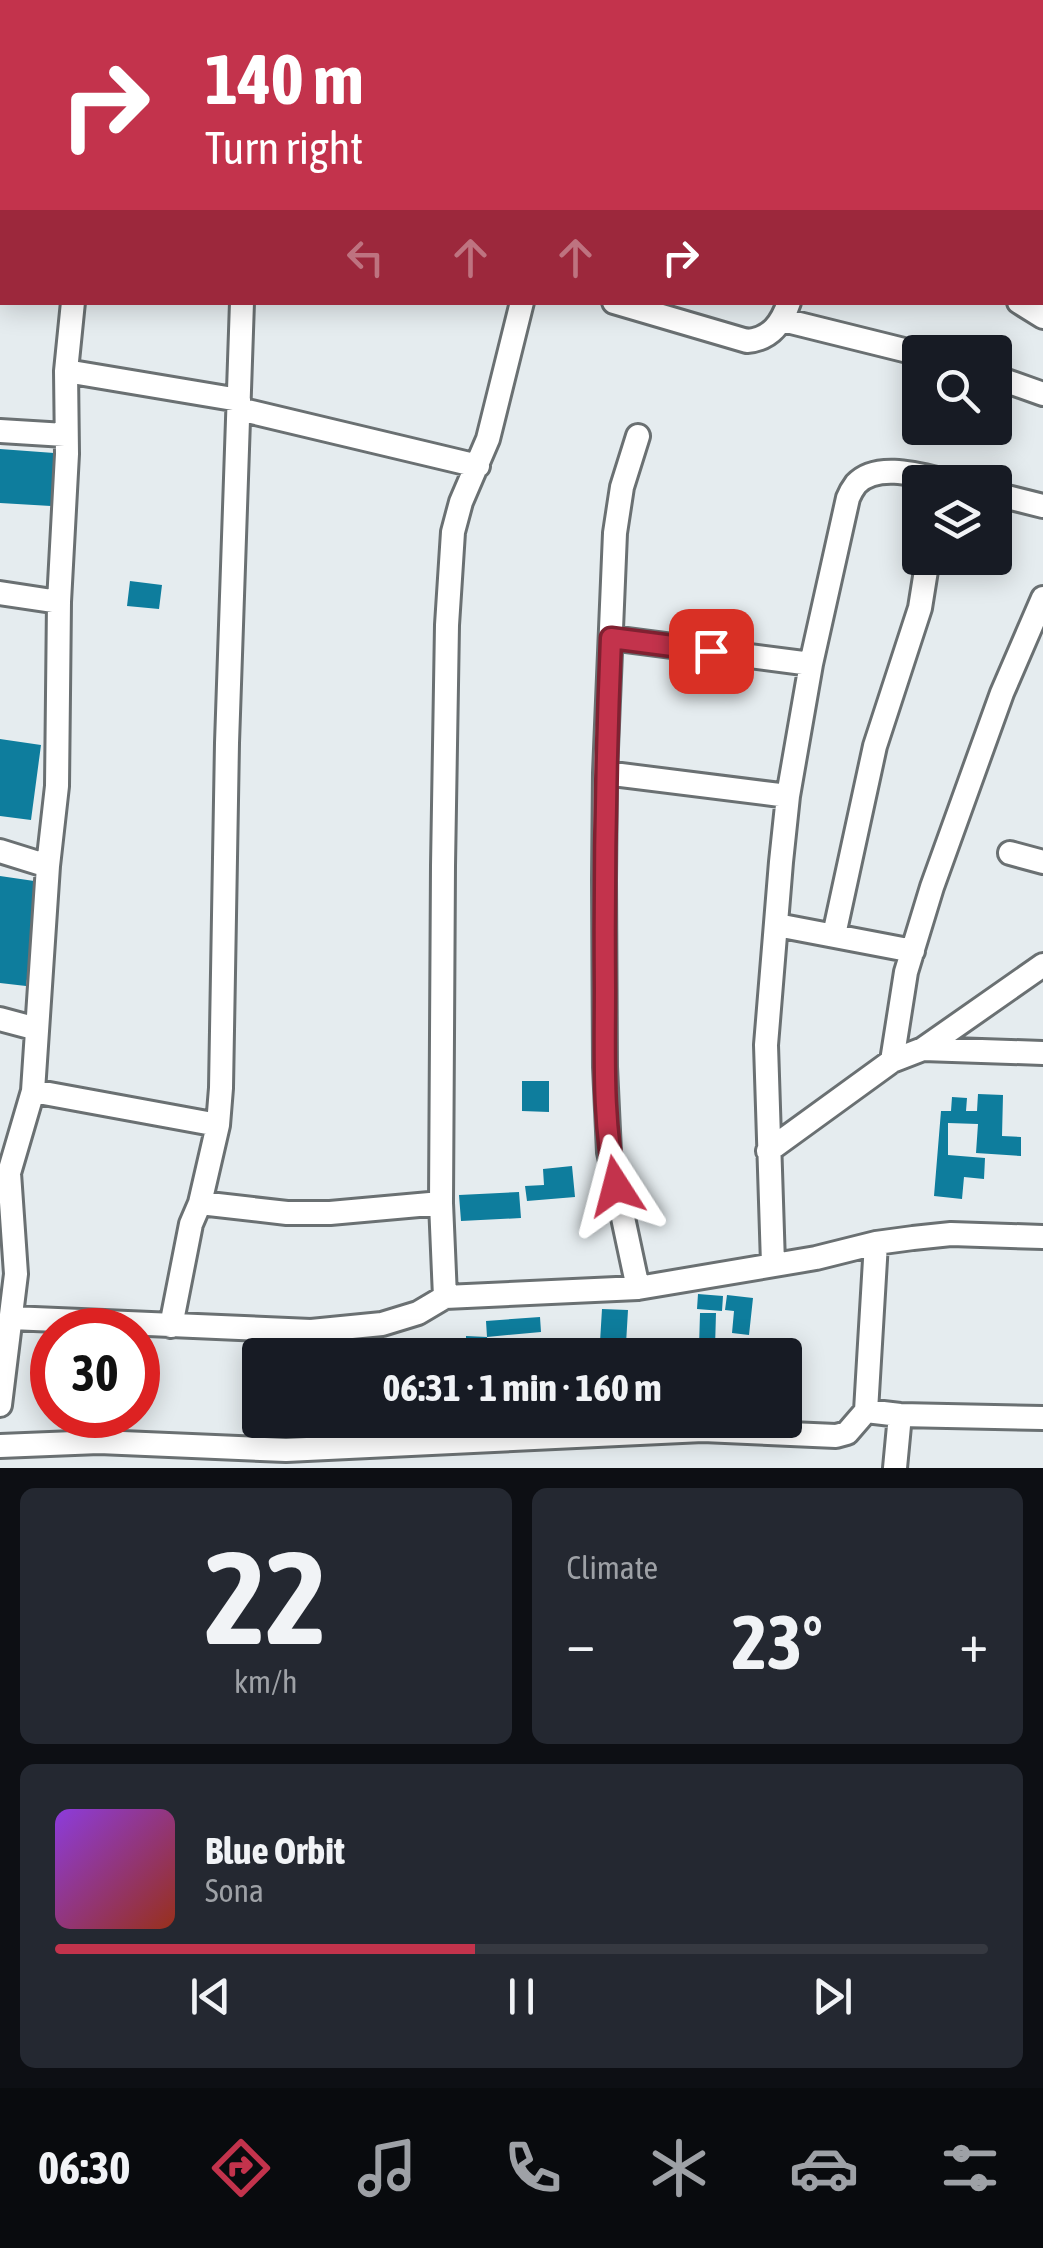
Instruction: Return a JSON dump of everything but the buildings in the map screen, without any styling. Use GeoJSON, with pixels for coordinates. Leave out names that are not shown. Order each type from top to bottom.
{"type":"FeatureCollection","features":[{"type":"Feature","properties":{"kind":"street"},"geometry":{"type":"LineString","coordinates":[[0,1405],[16,1274],[4,1172],[33,1091],[57,786],[66,371],[73,305]]}},
{"type":"Feature","properties":{"kind":"street"},"geometry":{"type":"LineString","coordinates":[[171,1326],[191,1224],[200,1203],[218,1125],[242,305]]}},
{"type":"Feature","properties":{"kind":"street"},"geometry":{"type":"LineString","coordinates":[[446,1297],[441,1203],[447,625],[452,532],[488,439],[521,305]]}},
{"type":"Feature","properties":{"kind":"street"},"geometry":{"type":"LineString","coordinates":[[624,305],[748,341],[760,340],[786,311],[902,348]]}},
{"type":"Feature","properties":{"kind":"street"},"geometry":{"type":"LineString","coordinates":[[66,371],[238,404],[478,466]]}},
{"type":"Feature","properties":{"kind":"street"},"geometry":{"type":"LineString","coordinates":[[1012,383],[1043,394]]}},
{"type":"Feature","properties":{"kind":"street"},"geometry":{"type":"LineString","coordinates":[[0,431],[65,435]]}},
{"type":"Feature","properties":{"kind":"street"},"geometry":{"type":"LineString","coordinates":[[638,436],[622,487],[616,534],[606,774],[605,1048],[608,1152],[638,1288]]}},
{"type":"Feature","properties":{"kind":"street"},"geometry":{"type":"LineString","coordinates":[[773,1264],[766,1045],[788,796],[810,664],[848,498],[857,482],[874,472],[902,473]]}},
{"type":"Feature","properties":{"kind":"street"},"geometry":{"type":"LineString","coordinates":[[1012,498],[1043,506]]}},
{"type":"Feature","properties":{"kind":"street"},"geometry":{"type":"LineString","coordinates":[[834,935],[875,746],[920,608],[925,575]]}},
{"type":"Feature","properties":{"kind":"street"},"geometry":{"type":"LineString","coordinates":[[0,593],[59,602]]}},
{"type":"Feature","properties":{"kind":"street"},"geometry":{"type":"LineString","coordinates":[[892,1061],[906,972],[932,887],[1002,694],[1043,598]]}},
{"type":"Feature","properties":{"kind":"street"},"geometry":{"type":"LineString","coordinates":[[611,638],[810,664]]}},
{"type":"Feature","properties":{"kind":"street"},"geometry":{"type":"LineString","coordinates":[[606,774],[788,796]]}},
{"type":"Feature","properties":{"kind":"street"},"geometry":{"type":"LineString","coordinates":[[0,852],[48,866]]}},
{"type":"Feature","properties":{"kind":"street"},"geometry":{"type":"LineString","coordinates":[[1010,854],[1043,862]]}},
{"type":"Feature","properties":{"kind":"street"},"geometry":{"type":"LineString","coordinates":[[777,925],[913,951]]}},
{"type":"Feature","properties":{"kind":"street"},"geometry":{"type":"LineString","coordinates":[[768,1151],[892,1061],[923,1049],[1043,964]]}},
{"type":"Feature","properties":{"kind":"street"},"geometry":{"type":"LineString","coordinates":[[0,1019],[37,1030]]}},
{"type":"Feature","properties":{"kind":"street"},"geometry":{"type":"LineString","coordinates":[[923,1049],[1043,1053]]}},
{"type":"Feature","properties":{"kind":"street"},"geometry":{"type":"LineString","coordinates":[[33,1091],[218,1125]]}},
{"type":"Feature","properties":{"kind":"street"},"geometry":{"type":"LineString","coordinates":[[200,1203],[287,1213],[441,1203]]}},
{"type":"Feature","properties":{"kind":"street"},"geometry":{"type":"LineString","coordinates":[[11,1318],[311,1331],[382,1324],[418,1313],[446,1297],[638,1288],[816,1258],[876,1243],[951,1234],[1043,1237]]}},
{"type":"Feature","properties":{"kind":"street"},"geometry":{"type":"LineString","coordinates":[[0,1446],[99,1442],[286,1450],[704,1430],[846,1434],[866,1411],[876,1243]]}},
{"type":"Feature","properties":{"kind":"street"},"geometry":{"type":"LineString","coordinates":[[866,1411],[1043,1418]]}},
{"type":"Feature","properties":{"kind":"street"},"geometry":{"type":"LineString","coordinates":[[895,1468],[900,1415]]}},
{"type":"Feature","properties":{"kind":"route"},"geometry":{"type":"LineString","coordinates":[[616,1186],[608,1152],[605,1067],[604,880],[611,638],[711,651]]}}]}
